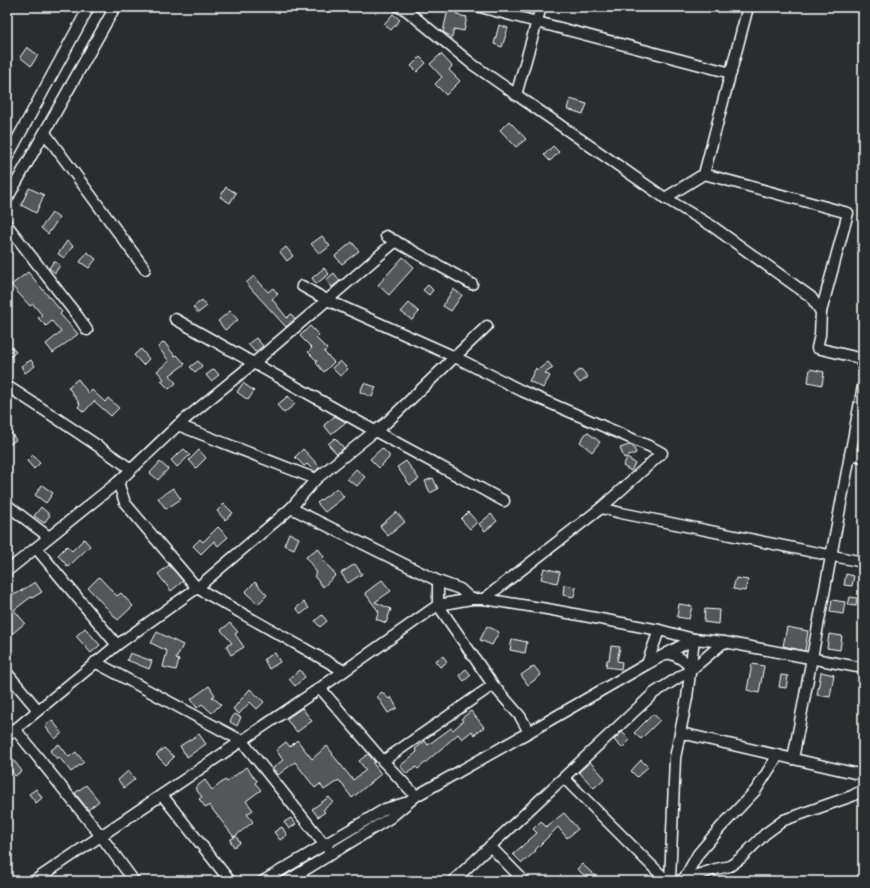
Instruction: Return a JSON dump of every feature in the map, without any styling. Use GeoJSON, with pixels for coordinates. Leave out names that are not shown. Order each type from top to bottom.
{"type":"FeatureCollection","features":[{"type":"Feature","properties":{"kind":"street"},"geometry":{"type":"LineString","coordinates":[[7,158],[89,7]]}},
{"type":"Feature","properties":{"kind":"street"},"geometry":{"type":"LineString","coordinates":[[7,199],[115,7]]}},
{"type":"Feature","properties":{"kind":"street"},"geometry":{"type":"LineString","coordinates":[[480,7],[731,73]]}},
{"type":"Feature","properties":{"kind":"street"},"geometry":{"type":"LineString","coordinates":[[516,95],[541,7]]}},
{"type":"Feature","properties":{"kind":"street"},"geometry":{"type":"LineString","coordinates":[[665,198],[704,174],[748,7]]}},
{"type":"Feature","properties":{"kind":"street"},"geometry":{"type":"LineString","coordinates":[[404,8],[472,64],[665,198],[712,226],[811,297],[821,312]]}},
{"type":"Feature","properties":{"kind":"street"},"geometry":{"type":"LineString","coordinates":[[45,133],[145,269]]}},
{"type":"Feature","properties":{"kind":"street"},"geometry":{"type":"LineString","coordinates":[[704,174],[848,213],[821,312],[820,335],[817,348],[859,358],[863,365]]}},
{"type":"Feature","properties":{"kind":"street"},"geometry":{"type":"LineString","coordinates":[[7,225],[87,330]]}},
{"type":"Feature","properties":{"kind":"street"},"geometry":{"type":"LineString","coordinates":[[386,236],[472,284]]}},
{"type":"Feature","properties":{"kind":"street"},"geometry":{"type":"LineString","coordinates":[[7,571],[118,482],[178,425],[255,362],[396,241]]}},
{"type":"Feature","properties":{"kind":"street"},"geometry":{"type":"LineString","coordinates":[[302,286],[327,300],[455,357],[522,391],[662,453],[601,508],[484,599]]}},
{"type":"Feature","properties":{"kind":"street"},"geometry":{"type":"LineString","coordinates":[[175,319],[504,501]]}},
{"type":"Feature","properties":{"kind":"street"},"geometry":{"type":"LineString","coordinates":[[134,881],[101,836],[11,733],[95,662],[197,588],[290,508],[316,479],[375,431],[386,424],[487,326]]}},
{"type":"Feature","properties":{"kind":"street"},"geometry":{"type":"LineString","coordinates":[[7,386],[39,408],[77,431],[131,469]]}},
{"type":"Feature","properties":{"kind":"street"},"geometry":{"type":"LineString","coordinates":[[793,759],[863,386]]}},
{"type":"Feature","properties":{"kind":"street"},"geometry":{"type":"LineString","coordinates":[[178,425],[316,479]]}},
{"type":"Feature","properties":{"kind":"street"},"geometry":{"type":"LineString","coordinates":[[850,454],[863,457]]}},
{"type":"Feature","properties":{"kind":"street"},"geometry":{"type":"LineString","coordinates":[[118,482],[125,503],[197,588],[344,671]]}},
{"type":"Feature","properties":{"kind":"street"},"geometry":{"type":"LineString","coordinates":[[7,505],[49,537]]}},
{"type":"Feature","properties":{"kind":"street"},"geometry":{"type":"LineString","coordinates":[[290,508],[438,582],[460,589],[471,599]]}},
{"type":"Feature","properties":{"kind":"street"},"geometry":{"type":"LineString","coordinates":[[601,508],[863,562]]}},
{"type":"Feature","properties":{"kind":"street"},"geometry":{"type":"LineString","coordinates":[[36,548],[117,645]]}},
{"type":"Feature","properties":{"kind":"street"},"geometry":{"type":"LineString","coordinates":[[438,582],[438,605],[493,685],[520,716],[529,732]]}},
{"type":"Feature","properties":{"kind":"street"},"geometry":{"type":"LineString","coordinates":[[34,881],[320,688],[438,605],[471,599],[484,599],[659,630],[694,639],[724,642],[863,668]]}},
{"type":"Feature","properties":{"kind":"street"},"geometry":{"type":"LineString","coordinates":[[646,664],[659,630]]}},
{"type":"Feature","properties":{"kind":"street"},"geometry":{"type":"LineString","coordinates":[[263,881],[385,809],[412,799],[646,664],[694,639]]}},
{"type":"Feature","properties":{"kind":"street"},"geometry":{"type":"LineString","coordinates":[[668,881],[675,758],[681,733],[692,669],[694,639]]}},
{"type":"Feature","properties":{"kind":"street"},"geometry":{"type":"LineString","coordinates":[[453,881],[654,694],[692,669],[724,642]]}},
{"type":"Feature","properties":{"kind":"street"},"geometry":{"type":"LineString","coordinates":[[668,653],[685,660],[692,669]]}},
{"type":"Feature","properties":{"kind":"street"},"geometry":{"type":"LineString","coordinates":[[95,662],[242,741],[332,854]]}},
{"type":"Feature","properties":{"kind":"street"},"geometry":{"type":"LineString","coordinates":[[7,673],[38,710]]}},
{"type":"Feature","properties":{"kind":"street"},"geometry":{"type":"LineString","coordinates":[[383,761],[493,685]]}},
{"type":"Feature","properties":{"kind":"street"},"geometry":{"type":"LineString","coordinates":[[320,688],[383,761],[412,799]]}},
{"type":"Feature","properties":{"kind":"street"},"geometry":{"type":"LineString","coordinates":[[681,733],[863,775]]}},
{"type":"Feature","properties":{"kind":"street"},"geometry":{"type":"LineString","coordinates":[[681,880],[698,854],[756,790],[778,755]]}},
{"type":"Feature","properties":{"kind":"street"},"geometry":{"type":"LineString","coordinates":[[564,778],[668,881]]}},
{"type":"Feature","properties":{"kind":"street"},"geometry":{"type":"LineString","coordinates":[[681,880],[730,866],[741,858],[765,834],[784,820],[852,796],[863,790]]}},
{"type":"Feature","properties":{"kind":"street"},"geometry":{"type":"LineString","coordinates":[[162,795],[230,881]]}},
{"type":"Feature","properties":{"kind":"street"},"geometry":{"type":"LineString","coordinates":[[852,796],[863,797]]}},
{"type":"Feature","properties":{"kind":"street"},"geometry":{"type":"LineString","coordinates":[[287,881],[390,818],[412,799]]}},
{"type":"Feature","properties":{"kind":"street"},"geometry":{"type":"LineString","coordinates":[[490,846],[524,881]]}},
{"type":"Feature","properties":{"kind":"building"},"geometry":{"type":"Polygon","coordinates":[[[448,9],[457,11],[457,15],[467,17],[464,31],[454,29],[452,37],[443,32],[448,9]]]}},
{"type":"Feature","properties":{"kind":"building"},"geometry":{"type":"Polygon","coordinates":[[[393,14],[400,20],[391,30],[384,24],[393,14]]]}},
{"type":"Feature","properties":{"kind":"building"},"geometry":{"type":"Polygon","coordinates":[[[499,25],[508,28],[502,47],[494,44],[499,25]]]}},
{"type":"Feature","properties":{"kind":"building"},"geometry":{"type":"Polygon","coordinates":[[[27,47],[38,55],[31,66],[20,57],[27,47]]]}},
{"type":"Feature","properties":{"kind":"building"},"geometry":{"type":"Polygon","coordinates":[[[441,54],[452,66],[449,70],[460,81],[446,95],[435,84],[442,77],[430,64],[441,54]]]}},
{"type":"Feature","properties":{"kind":"building"},"geometry":{"type":"Polygon","coordinates":[[[420,57],[426,63],[417,72],[411,66],[420,57]]]}},
{"type":"Feature","properties":{"kind":"building"},"geometry":{"type":"Polygon","coordinates":[[[570,99],[587,104],[583,114],[567,109],[570,99]]]}},
{"type":"Feature","properties":{"kind":"building"},"geometry":{"type":"Polygon","coordinates":[[[509,121],[526,139],[516,147],[500,130],[509,121]]]}},
{"type":"Feature","properties":{"kind":"building"},"geometry":{"type":"Polygon","coordinates":[[[553,146],[559,152],[550,161],[544,155],[553,146]]]}},
{"type":"Feature","properties":{"kind":"building"},"geometry":{"type":"Polygon","coordinates":[[[226,187],[236,193],[230,203],[220,197],[226,187]]]}},
{"type":"Feature","properties":{"kind":"building"},"geometry":{"type":"Polygon","coordinates":[[[29,188],[44,195],[36,213],[21,205],[29,188]]]}},
{"type":"Feature","properties":{"kind":"building"},"geometry":{"type":"Polygon","coordinates":[[[52,213],[59,218],[48,234],[41,228],[52,213]]]}},
{"type":"Feature","properties":{"kind":"building"},"geometry":{"type":"Polygon","coordinates":[[[322,236],[330,246],[320,254],[311,244],[322,236]]]}},
{"type":"Feature","properties":{"kind":"building"},"geometry":{"type":"Polygon","coordinates":[[[67,241],[73,246],[64,258],[58,254],[67,241]]]}},
{"type":"Feature","properties":{"kind":"building"},"geometry":{"type":"Polygon","coordinates":[[[352,242],[359,251],[342,264],[335,256],[352,242]]]}},
{"type":"Feature","properties":{"kind":"building"},"geometry":{"type":"Polygon","coordinates":[[[286,247],[293,256],[287,261],[280,252],[286,247]]]}},
{"type":"Feature","properties":{"kind":"building"},"geometry":{"type":"Polygon","coordinates":[[[87,252],[96,259],[89,268],[80,262],[87,252]]]}},
{"type":"Feature","properties":{"kind":"building"},"geometry":{"type":"Polygon","coordinates":[[[403,257],[414,267],[389,295],[378,285],[403,257]]]}},
{"type":"Feature","properties":{"kind":"building"},"geometry":{"type":"Polygon","coordinates":[[[54,261],[60,265],[55,273],[49,268],[54,261]]]}},
{"type":"Feature","properties":{"kind":"building"},"geometry":{"type":"Polygon","coordinates":[[[324,268],[329,274],[316,284],[312,278],[324,268]]]}},
{"type":"Feature","properties":{"kind":"building"},"geometry":{"type":"Polygon","coordinates":[[[28,272],[62,312],[60,314],[78,334],[53,353],[46,344],[61,332],[52,321],[46,326],[38,318],[42,315],[33,304],[30,306],[11,285],[28,272]]]}},
{"type":"Feature","properties":{"kind":"building"},"geometry":{"type":"Polygon","coordinates":[[[334,273],[340,281],[332,287],[326,280],[334,273]]]}},
{"type":"Feature","properties":{"kind":"building"},"geometry":{"type":"Polygon","coordinates":[[[254,276],[268,292],[273,288],[278,294],[272,299],[287,318],[291,314],[295,319],[286,327],[246,283],[254,276]]]}},
{"type":"Feature","properties":{"kind":"building"},"geometry":{"type":"Polygon","coordinates":[[[428,285],[433,290],[429,295],[423,290],[428,285]]]}},
{"type":"Feature","properties":{"kind":"building"},"geometry":{"type":"Polygon","coordinates":[[[453,289],[462,295],[451,311],[443,306],[453,289]]]}},
{"type":"Feature","properties":{"kind":"building"},"geometry":{"type":"Polygon","coordinates":[[[202,300],[207,306],[198,313],[193,307],[202,300]]]}},
{"type":"Feature","properties":{"kind":"building"},"geometry":{"type":"Polygon","coordinates":[[[409,303],[419,312],[412,320],[401,312],[409,303]]]}},
{"type":"Feature","properties":{"kind":"building"},"geometry":{"type":"Polygon","coordinates":[[[230,311],[238,320],[225,330],[218,321],[230,311]]]}},
{"type":"Feature","properties":{"kind":"building"},"geometry":{"type":"Polygon","coordinates":[[[310,326],[319,335],[316,338],[327,349],[324,352],[334,362],[324,372],[316,363],[317,361],[308,352],[312,348],[300,336],[310,326]]]}},
{"type":"Feature","properties":{"kind":"building"},"geometry":{"type":"Polygon","coordinates":[[[256,338],[263,346],[255,352],[248,344],[256,338]]]}},
{"type":"Feature","properties":{"kind":"building"},"geometry":{"type":"Polygon","coordinates":[[[7,342],[16,352],[7,359],[7,342]]]}},
{"type":"Feature","properties":{"kind":"building"},"geometry":{"type":"Polygon","coordinates":[[[164,342],[175,356],[177,355],[185,364],[170,375],[176,383],[169,389],[161,381],[164,379],[157,371],[169,361],[158,347],[164,342]]]}},
{"type":"Feature","properties":{"kind":"building"},"geometry":{"type":"Polygon","coordinates":[[[141,349],[149,359],[143,365],[134,355],[141,349]]]}},
{"type":"Feature","properties":{"kind":"building"},"geometry":{"type":"Polygon","coordinates":[[[31,360],[35,366],[25,373],[21,366],[31,360]]]}},
{"type":"Feature","properties":{"kind":"building"},"geometry":{"type":"Polygon","coordinates":[[[198,361],[202,366],[195,372],[190,367],[198,361]]]}},
{"type":"Feature","properties":{"kind":"building"},"geometry":{"type":"Polygon","coordinates":[[[340,361],[348,369],[340,376],[332,368],[340,361]]]}},
{"type":"Feature","properties":{"kind":"building"},"geometry":{"type":"Polygon","coordinates":[[[548,362],[553,368],[545,373],[550,376],[543,388],[529,381],[536,368],[538,370],[548,362]]]}},
{"type":"Feature","properties":{"kind":"building"},"geometry":{"type":"Polygon","coordinates":[[[214,369],[219,375],[211,381],[206,375],[214,369]]]}},
{"type":"Feature","properties":{"kind":"building"},"geometry":{"type":"Polygon","coordinates":[[[581,369],[588,377],[580,383],[574,375],[581,369]]]}},
{"type":"Feature","properties":{"kind":"building"},"geometry":{"type":"Polygon","coordinates":[[[810,369],[824,372],[822,385],[808,382],[810,369]]]}},
{"type":"Feature","properties":{"kind":"building"},"geometry":{"type":"Polygon","coordinates":[[[78,379],[89,394],[92,390],[105,402],[108,398],[119,408],[111,416],[94,401],[84,412],[78,407],[80,404],[68,387],[78,379]]]}},
{"type":"Feature","properties":{"kind":"building"},"geometry":{"type":"Polygon","coordinates":[[[243,383],[254,391],[248,400],[237,392],[243,383]]]}},
{"type":"Feature","properties":{"kind":"building"},"geometry":{"type":"Polygon","coordinates":[[[364,383],[376,387],[372,397],[360,392],[364,383]]]}},
{"type":"Feature","properties":{"kind":"building"},"geometry":{"type":"Polygon","coordinates":[[[288,396],[295,404],[284,413],[277,405],[288,396]]]}},
{"type":"Feature","properties":{"kind":"building"},"geometry":{"type":"Polygon","coordinates":[[[335,416],[346,422],[331,434],[324,425],[335,416]]]}},
{"type":"Feature","properties":{"kind":"building"},"geometry":{"type":"Polygon","coordinates":[[[7,427],[16,440],[7,446],[7,427]]]}},
{"type":"Feature","properties":{"kind":"building"},"geometry":{"type":"Polygon","coordinates":[[[587,432],[600,442],[592,452],[580,442],[587,432]]]}},
{"type":"Feature","properties":{"kind":"building"},"geometry":{"type":"Polygon","coordinates":[[[335,438],[344,448],[337,454],[328,444],[335,438]]]}},
{"type":"Feature","properties":{"kind":"building"},"geometry":{"type":"Polygon","coordinates":[[[629,445],[633,446],[636,453],[624,458],[620,448],[629,445]]]}},
{"type":"Feature","properties":{"kind":"building"},"geometry":{"type":"Polygon","coordinates":[[[382,448],[389,455],[389,458],[379,468],[370,459],[382,448]]]}},
{"type":"Feature","properties":{"kind":"building"},"geometry":{"type":"Polygon","coordinates":[[[184,449],[190,455],[177,467],[171,460],[184,449]]]}},
{"type":"Feature","properties":{"kind":"building"},"geometry":{"type":"Polygon","coordinates":[[[303,449],[320,467],[315,472],[307,464],[304,466],[295,457],[303,449]]]}},
{"type":"Feature","properties":{"kind":"building"},"geometry":{"type":"Polygon","coordinates":[[[199,450],[206,458],[196,468],[189,460],[199,450]]]}},
{"type":"Feature","properties":{"kind":"building"},"geometry":{"type":"Polygon","coordinates":[[[33,455],[40,463],[34,469],[27,461],[33,455]]]}},
{"type":"Feature","properties":{"kind":"building"},"geometry":{"type":"Polygon","coordinates":[[[627,458],[635,463],[631,471],[623,466],[627,458]]]}},
{"type":"Feature","properties":{"kind":"building"},"geometry":{"type":"Polygon","coordinates":[[[406,461],[419,479],[410,485],[397,467],[406,461]]]}},
{"type":"Feature","properties":{"kind":"building"},"geometry":{"type":"Polygon","coordinates":[[[160,462],[168,469],[158,480],[150,473],[160,462]]]}},
{"type":"Feature","properties":{"kind":"building"},"geometry":{"type":"Polygon","coordinates":[[[356,469],[365,477],[357,486],[347,479],[356,469]]]}},
{"type":"Feature","properties":{"kind":"building"},"geometry":{"type":"Polygon","coordinates":[[[433,478],[438,489],[430,493],[425,481],[433,478]]]}},
{"type":"Feature","properties":{"kind":"building"},"geometry":{"type":"Polygon","coordinates":[[[42,485],[53,493],[46,503],[35,495],[42,485]]]}},
{"type":"Feature","properties":{"kind":"building"},"geometry":{"type":"Polygon","coordinates":[[[173,488],[181,499],[166,509],[158,498],[173,488]]]}},
{"type":"Feature","properties":{"kind":"building"},"geometry":{"type":"Polygon","coordinates":[[[337,488],[344,497],[325,512],[317,503],[337,488]]]}},
{"type":"Feature","properties":{"kind":"building"},"geometry":{"type":"Polygon","coordinates":[[[224,504],[233,513],[225,520],[217,511],[224,504]]]}},
{"type":"Feature","properties":{"kind":"building"},"geometry":{"type":"Polygon","coordinates":[[[41,507],[50,515],[44,523],[34,516],[41,507]]]}},
{"type":"Feature","properties":{"kind":"building"},"geometry":{"type":"Polygon","coordinates":[[[396,512],[405,522],[388,536],[380,526],[396,512]]]}},
{"type":"Feature","properties":{"kind":"building"},"geometry":{"type":"Polygon","coordinates":[[[468,512],[477,522],[470,529],[461,519],[468,512]]]}},
{"type":"Feature","properties":{"kind":"building"},"geometry":{"type":"Polygon","coordinates":[[[491,514],[497,521],[485,531],[479,524],[491,514]]]}},
{"type":"Feature","properties":{"kind":"building"},"geometry":{"type":"Polygon","coordinates":[[[218,527],[228,537],[218,546],[214,541],[201,554],[193,546],[200,539],[203,542],[218,527]]]}},
{"type":"Feature","properties":{"kind":"building"},"geometry":{"type":"Polygon","coordinates":[[[289,533],[299,538],[294,549],[284,545],[289,533]]]}},
{"type":"Feature","properties":{"kind":"building"},"geometry":{"type":"Polygon","coordinates":[[[84,539],[90,546],[68,567],[58,555],[67,546],[72,551],[84,539]]]}},
{"type":"Feature","properties":{"kind":"building"},"geometry":{"type":"Polygon","coordinates":[[[318,548],[324,557],[322,559],[336,575],[323,587],[314,576],[317,573],[306,557],[318,548]]]}},
{"type":"Feature","properties":{"kind":"building"},"geometry":{"type":"Polygon","coordinates":[[[355,564],[362,574],[348,583],[341,573],[355,564]]]}},
{"type":"Feature","properties":{"kind":"building"},"geometry":{"type":"Polygon","coordinates":[[[169,565],[183,581],[171,591],[158,574],[169,565]]]}},
{"type":"Feature","properties":{"kind":"building"},"geometry":{"type":"Polygon","coordinates":[[[544,568],[560,572],[557,583],[541,579],[544,568]]]}},
{"type":"Feature","properties":{"kind":"building"},"geometry":{"type":"Polygon","coordinates":[[[846,574],[854,576],[852,586],[844,585],[846,574]]]}},
{"type":"Feature","properties":{"kind":"building"},"geometry":{"type":"Polygon","coordinates":[[[99,577],[117,596],[121,593],[133,606],[118,620],[88,588],[99,577]]]}},
{"type":"Feature","properties":{"kind":"building"},"geometry":{"type":"Polygon","coordinates":[[[736,578],[748,580],[745,591],[733,589],[736,578]]]}},
{"type":"Feature","properties":{"kind":"building"},"geometry":{"type":"Polygon","coordinates":[[[382,580],[391,591],[375,602],[391,609],[386,623],[376,619],[379,612],[365,593],[382,580]]]}},
{"type":"Feature","properties":{"kind":"building"},"geometry":{"type":"Polygon","coordinates":[[[35,582],[42,592],[32,598],[31,597],[14,610],[25,623],[7,638],[7,599],[35,582]]]}},
{"type":"Feature","properties":{"kind":"building"},"geometry":{"type":"Polygon","coordinates":[[[255,582],[267,595],[258,604],[245,592],[255,582]]]}},
{"type":"Feature","properties":{"kind":"building"},"geometry":{"type":"Polygon","coordinates":[[[564,585],[576,587],[574,597],[563,595],[564,585]]]}},
{"type":"Feature","properties":{"kind":"building"},"geometry":{"type":"Polygon","coordinates":[[[850,597],[857,598],[856,606],[848,605],[850,597]]]}},
{"type":"Feature","properties":{"kind":"building"},"geometry":{"type":"Polygon","coordinates":[[[832,600],[845,602],[843,614],[830,612],[832,600]]]}},
{"type":"Feature","properties":{"kind":"building"},"geometry":{"type":"Polygon","coordinates":[[[304,602],[309,608],[301,614],[296,608],[304,602]]]}},
{"type":"Feature","properties":{"kind":"building"},"geometry":{"type":"Polygon","coordinates":[[[679,604],[692,606],[689,619],[677,617],[679,604]]]}},
{"type":"Feature","properties":{"kind":"building"},"geometry":{"type":"Polygon","coordinates":[[[705,609],[719,610],[718,624],[704,622],[705,609]]]}},
{"type":"Feature","properties":{"kind":"building"},"geometry":{"type":"Polygon","coordinates":[[[322,615],[327,621],[320,627],[315,621],[322,615]]]}},
{"type":"Feature","properties":{"kind":"building"},"geometry":{"type":"Polygon","coordinates":[[[230,623],[238,632],[235,634],[244,647],[231,655],[226,646],[232,643],[221,630],[230,623]]]}},
{"type":"Feature","properties":{"kind":"building"},"geometry":{"type":"Polygon","coordinates":[[[487,626],[499,632],[492,645],[480,640],[487,626]]]}},
{"type":"Feature","properties":{"kind":"building"},"geometry":{"type":"Polygon","coordinates":[[[787,627],[808,631],[805,651],[783,646],[787,627]]]}},
{"type":"Feature","properties":{"kind":"building"},"geometry":{"type":"Polygon","coordinates":[[[85,628],[100,645],[91,653],[76,636],[85,628]]]}},
{"type":"Feature","properties":{"kind":"building"},"geometry":{"type":"Polygon","coordinates":[[[157,632],[183,645],[176,659],[179,660],[176,670],[163,667],[167,651],[151,643],[157,632]]]}},
{"type":"Feature","properties":{"kind":"building"},"geometry":{"type":"Polygon","coordinates":[[[829,634],[842,636],[840,650],[827,648],[829,634]]]}},
{"type":"Feature","properties":{"kind":"building"},"geometry":{"type":"Polygon","coordinates":[[[512,639],[527,642],[525,653],[510,650],[512,639]]]}},
{"type":"Feature","properties":{"kind":"building"},"geometry":{"type":"Polygon","coordinates":[[[611,646],[620,647],[617,661],[622,662],[621,669],[606,667],[607,660],[609,660],[611,646]]]}},
{"type":"Feature","properties":{"kind":"building"},"geometry":{"type":"Polygon","coordinates":[[[130,653],[152,661],[149,669],[127,660],[130,653]]]}},
{"type":"Feature","properties":{"kind":"building"},"geometry":{"type":"Polygon","coordinates":[[[275,653],[280,662],[269,669],[264,659],[275,653]]]}},
{"type":"Feature","properties":{"kind":"building"},"geometry":{"type":"Polygon","coordinates":[[[443,656],[447,662],[440,667],[435,661],[443,656]]]}},
{"type":"Feature","properties":{"kind":"building"},"geometry":{"type":"Polygon","coordinates":[[[752,664],[764,666],[759,693],[747,690],[752,664]]]}},
{"type":"Feature","properties":{"kind":"building"},"geometry":{"type":"Polygon","coordinates":[[[534,666],[541,675],[528,685],[521,675],[534,666]]]}},
{"type":"Feature","properties":{"kind":"building"},"geometry":{"type":"Polygon","coordinates":[[[466,669],[471,675],[464,681],[459,675],[466,669]]]}},
{"type":"Feature","properties":{"kind":"building"},"geometry":{"type":"Polygon","coordinates":[[[300,670],[305,677],[295,686],[289,679],[300,670]]]}},
{"type":"Feature","properties":{"kind":"building"},"geometry":{"type":"Polygon","coordinates":[[[821,672],[834,675],[830,697],[817,695],[821,672]]]}},
{"type":"Feature","properties":{"kind":"building"},"geometry":{"type":"Polygon","coordinates":[[[781,675],[788,676],[786,688],[779,687],[781,675]]]}},
{"type":"Feature","properties":{"kind":"building"},"geometry":{"type":"Polygon","coordinates":[[[209,686],[215,695],[212,697],[221,704],[212,713],[202,704],[197,708],[191,699],[209,686]]]}},
{"type":"Feature","properties":{"kind":"building"},"geometry":{"type":"Polygon","coordinates":[[[250,689],[264,702],[257,709],[250,702],[239,714],[233,709],[250,689]]]}},
{"type":"Feature","properties":{"kind":"building"},"geometry":{"type":"Polygon","coordinates":[[[382,692],[389,699],[391,697],[397,708],[388,713],[377,696],[382,692]]]}},
{"type":"Feature","properties":{"kind":"building"},"geometry":{"type":"Polygon","coordinates":[[[302,708],[312,721],[297,732],[286,719],[302,708]]]}},
{"type":"Feature","properties":{"kind":"building"},"geometry":{"type":"Polygon","coordinates":[[[471,711],[484,727],[474,735],[472,731],[462,739],[458,734],[418,769],[416,767],[407,774],[400,766],[417,752],[415,749],[425,741],[428,745],[451,728],[453,730],[463,721],[461,719],[471,711]]]}},
{"type":"Feature","properties":{"kind":"building"},"geometry":{"type":"Polygon","coordinates":[[[234,714],[241,717],[237,726],[230,722],[234,714]]]}},
{"type":"Feature","properties":{"kind":"building"},"geometry":{"type":"Polygon","coordinates":[[[653,714],[660,720],[641,739],[634,733],[653,714]]]}},
{"type":"Feature","properties":{"kind":"building"},"geometry":{"type":"Polygon","coordinates":[[[52,720],[62,733],[55,739],[45,726],[52,720]]]}},
{"type":"Feature","properties":{"kind":"building"},"geometry":{"type":"Polygon","coordinates":[[[622,732],[630,740],[622,748],[614,740],[622,732]]]}},
{"type":"Feature","properties":{"kind":"building"},"geometry":{"type":"Polygon","coordinates":[[[199,734],[206,744],[187,757],[180,746],[199,734]]]}},
{"type":"Feature","properties":{"kind":"building"},"geometry":{"type":"Polygon","coordinates":[[[297,740],[312,759],[327,746],[353,780],[366,770],[359,761],[368,754],[375,762],[373,763],[381,774],[352,798],[339,780],[324,790],[320,784],[315,788],[295,762],[278,775],[273,768],[283,760],[276,750],[286,742],[290,747],[297,740]]]}},
{"type":"Feature","properties":{"kind":"building"},"geometry":{"type":"Polygon","coordinates":[[[59,744],[69,757],[76,752],[84,762],[71,772],[59,757],[57,759],[50,751],[59,744]]]}},
{"type":"Feature","properties":{"kind":"building"},"geometry":{"type":"Polygon","coordinates":[[[164,748],[174,757],[166,765],[156,755],[164,748]]]}},
{"type":"Feature","properties":{"kind":"building"},"geometry":{"type":"Polygon","coordinates":[[[7,752],[22,771],[15,776],[7,765],[7,752]]]}},
{"type":"Feature","properties":{"kind":"building"},"geometry":{"type":"Polygon","coordinates":[[[641,760],[648,767],[637,777],[631,771],[641,760]]]}},
{"type":"Feature","properties":{"kind":"building"},"geometry":{"type":"Polygon","coordinates":[[[590,762],[605,778],[594,788],[579,772],[590,762]]]}},
{"type":"Feature","properties":{"kind":"building"},"geometry":{"type":"Polygon","coordinates":[[[246,767],[257,781],[255,783],[261,790],[246,801],[253,810],[247,814],[253,822],[234,837],[209,805],[206,808],[199,799],[202,797],[195,788],[205,780],[212,790],[225,780],[227,782],[246,767]]]}},
{"type":"Feature","properties":{"kind":"building"},"geometry":{"type":"Polygon","coordinates":[[[128,771],[135,779],[124,788],[118,780],[128,771]]]}},
{"type":"Feature","properties":{"kind":"building"},"geometry":{"type":"Polygon","coordinates":[[[86,785],[99,801],[88,810],[75,793],[86,785]]]}},
{"type":"Feature","properties":{"kind":"building"},"geometry":{"type":"Polygon","coordinates":[[[36,789],[42,798],[36,803],[29,794],[36,789]]]}},
{"type":"Feature","properties":{"kind":"building"},"geometry":{"type":"Polygon","coordinates":[[[329,797],[333,802],[323,810],[325,812],[318,817],[312,809],[329,797]]]}},
{"type":"Feature","properties":{"kind":"building"},"geometry":{"type":"Polygon","coordinates":[[[564,813],[578,829],[567,838],[558,827],[535,850],[536,851],[522,863],[513,854],[537,833],[533,829],[541,821],[546,827],[564,813]]]}},
{"type":"Feature","properties":{"kind":"building"},"geometry":{"type":"Polygon","coordinates":[[[291,818],[296,824],[289,829],[284,822],[291,818]]]}},
{"type":"Feature","properties":{"kind":"building"},"geometry":{"type":"Polygon","coordinates":[[[282,827],[287,835],[280,840],[274,832],[282,827]]]}},
{"type":"Feature","properties":{"kind":"building"},"geometry":{"type":"Polygon","coordinates":[[[236,836],[240,843],[234,847],[230,840],[236,836]]]}},
{"type":"Feature","properties":{"kind":"building"},"geometry":{"type":"Polygon","coordinates":[[[582,864],[601,881],[591,881],[577,869],[582,864]]]}}]}
